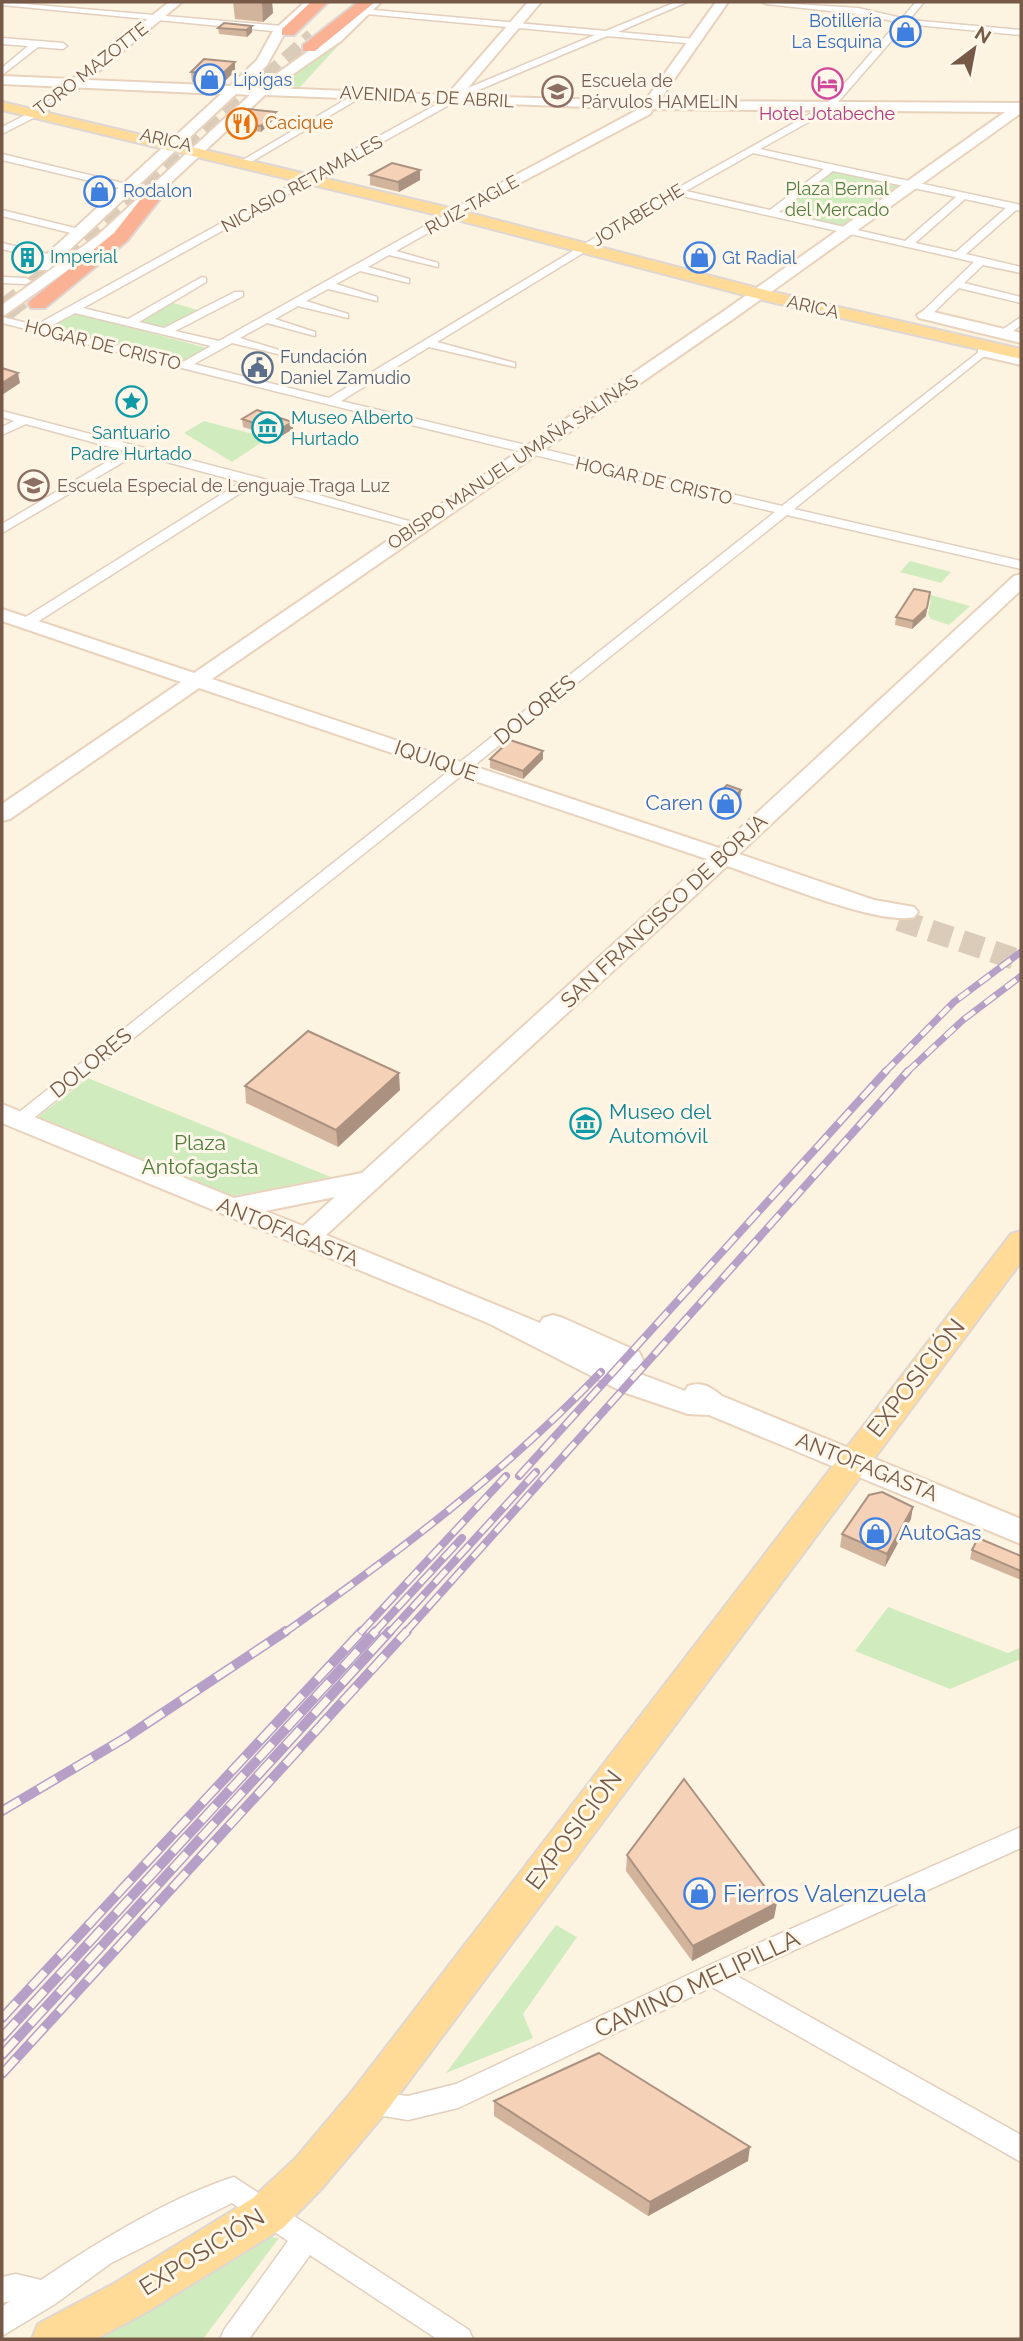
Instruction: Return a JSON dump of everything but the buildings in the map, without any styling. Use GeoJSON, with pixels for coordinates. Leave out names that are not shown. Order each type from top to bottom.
{"type":"FeatureCollection","features":[{"type":"Feature","properties":{"kind":"highway"},"geometry":{"type":"LineString","coordinates":[[286,35],[320,2]]}},
{"type":"Feature","properties":{"kind":"highway"},"geometry":{"type":"LineString","coordinates":[[286,35],[334,2]]}},
{"type":"Feature","properties":{"kind":"highway"},"geometry":{"type":"LineString","coordinates":[[311,43],[365,4]]}},
{"type":"Feature","properties":{"kind":"highway"},"geometry":{"type":"LineString","coordinates":[[38,304],[99,255],[146,208],[158,190]]}},
{"type":"Feature","properties":{"kind":"main road","name":"ARICA"},"geometry":{"type":"LineString","coordinates":[[2,106],[198,151],[763,290],[861,318],[1021,354]]}},
{"type":"Feature","properties":{"kind":"main road","name":"ARICA"},"geometry":{"type":"LineString","coordinates":[[198,151],[248,160],[294,175]]}},
{"type":"Feature","properties":{"kind":"main road","name":"ARICA"},"geometry":{"type":"LineString","coordinates":[[763,290],[837,303],[1021,345]]}},
{"type":"Feature","properties":{"kind":"main road"},"geometry":{"type":"LineString","coordinates":[[837,303],[925,315]]}},
{"type":"Feature","properties":{"kind":"main road"},"geometry":{"type":"LineString","coordinates":[[861,318],[984,351]]}},
{"type":"Feature","properties":{"kind":"main road","name":"EXPOSICIÓN"},"geometry":{"type":"LineString","coordinates":[[53,2339],[141,2291],[268,2213],[309,2173],[368,2102],[1021,1241]]}},
{"type":"Feature","properties":{"kind":"street","name":"TORO MAZOTTE"},"geometry":{"type":"LineString","coordinates":[[2,131],[36,114],[176,2]]}},
{"type":"Feature","properties":{"kind":"street"},"geometry":{"type":"LineString","coordinates":[[2,300],[52,258],[234,89],[262,62],[312,2]]}},
{"type":"Feature","properties":{"kind":"street"},"geometry":{"type":"LineString","coordinates":[[453,99],[463,82],[535,2]]}},
{"type":"Feature","properties":{"kind":"street","name":"NICASIO RETAMALES"},"geometry":{"type":"LineString","coordinates":[[37,329],[453,99],[683,2]]}},
{"type":"Feature","properties":{"kind":"street","name":"RUIZ-TAGLE"},"geometry":{"type":"LineString","coordinates":[[183,366],[650,106],[722,2]]}},
{"type":"Feature","properties":{"kind":"street"},"geometry":{"type":"LineString","coordinates":[[765,2],[849,10],[902,21],[1021,33]]}},
{"type":"Feature","properties":{"kind":"street","name":"JOTABECHE"},"geometry":{"type":"LineString","coordinates":[[331,402],[584,247],[829,107],[920,2]]}},
{"type":"Feature","properties":{"kind":"street"},"geometry":{"type":"LineString","coordinates":[[2,3],[158,17],[286,35]]}},
{"type":"Feature","properties":{"kind":"street"},"geometry":{"type":"LineString","coordinates":[[2,312],[86,252],[158,190],[285,70],[331,42],[365,4],[515,25],[694,42]]}},
{"type":"Feature","properties":{"kind":"street"},"geometry":{"type":"LineString","coordinates":[[2,41],[63,46]]}},
{"type":"Feature","properties":{"kind":"street"},"geometry":{"type":"LineString","coordinates":[[2,72],[37,43]]}},
{"type":"Feature","properties":{"kind":"street","name":"AVENIDA 5 DE ABRIL"},"geometry":{"type":"LineString","coordinates":[[2,80],[650,106],[1021,108]]}},
{"type":"Feature","properties":{"kind":"street"},"geometry":{"type":"LineString","coordinates":[[463,82],[482,85]]}},
{"type":"Feature","properties":{"kind":"street"},"geometry":{"type":"LineString","coordinates":[[248,160],[362,93]]}},
{"type":"Feature","properties":{"kind":"street","name":"OBISPO MANUEL UMAÑA SALINAS"},"geometry":{"type":"LineString","coordinates":[[2,814],[763,290],[1021,108]]}},
{"type":"Feature","properties":{"kind":"street"},"geometry":{"type":"LineString","coordinates":[[750,150],[1018,207]]}},
{"type":"Feature","properties":{"kind":"street"},"geometry":{"type":"LineString","coordinates":[[2,157],[128,187]]}},
{"type":"Feature","properties":{"kind":"street"},"geometry":{"type":"LineString","coordinates":[[772,213],[832,167]]}},
{"type":"Feature","properties":{"kind":"street"},"geometry":{"type":"LineString","coordinates":[[677,192],[1016,269],[1021,258]]}},
{"type":"Feature","properties":{"kind":"street"},"geometry":{"type":"LineString","coordinates":[[906,244],[964,195]]}},
{"type":"Feature","properties":{"kind":"street"},"geometry":{"type":"LineString","coordinates":[[958,256],[1018,207]]}},
{"type":"Feature","properties":{"kind":"street"},"geometry":{"type":"LineString","coordinates":[[2,213],[79,232]]}},
{"type":"Feature","properties":{"kind":"street"},"geometry":{"type":"LineString","coordinates":[[2,246],[52,258]]}},
{"type":"Feature","properties":{"kind":"street"},"geometry":{"type":"LineString","coordinates":[[387,251],[434,265]]}},
{"type":"Feature","properties":{"kind":"street"},"geometry":{"type":"LineString","coordinates":[[925,315],[981,261]]}},
{"type":"Feature","properties":{"kind":"street"},"geometry":{"type":"LineString","coordinates":[[358,267],[405,282]]}},
{"type":"Feature","properties":{"kind":"street"},"geometry":{"type":"LineString","coordinates":[[2,280],[26,281]]}},
{"type":"Feature","properties":{"kind":"street"},"geometry":{"type":"LineString","coordinates":[[129,323],[202,280]]}},
{"type":"Feature","properties":{"kind":"street"},"geometry":{"type":"LineString","coordinates":[[957,284],[1021,300]]}},
{"type":"Feature","properties":{"kind":"street"},"geometry":{"type":"LineString","coordinates":[[327,285],[373,299]]}},
{"type":"Feature","properties":{"kind":"street"},"geometry":{"type":"LineString","coordinates":[[164,332],[239,294]]}},
{"type":"Feature","properties":{"kind":"street"},"geometry":{"type":"LineString","coordinates":[[168,300],[180,303]]}},
{"type":"Feature","properties":{"kind":"street"},"geometry":{"type":"LineString","coordinates":[[297,302],[344,316]]}},
{"type":"Feature","properties":{"kind":"street"},"geometry":{"type":"LineString","coordinates":[[192,307],[205,310]]}},
{"type":"Feature","properties":{"kind":"street","name":"HOGAR DE CRISTO"},"geometry":{"type":"LineString","coordinates":[[73,309],[219,345]]}},
{"type":"Feature","properties":{"kind":"street"},"geometry":{"type":"LineString","coordinates":[[925,315],[1021,338]]}},
{"type":"Feature","properties":{"kind":"street"},"geometry":{"type":"LineString","coordinates":[[265,319],[311,334]]}},
{"type":"Feature","properties":{"kind":"street","name":"HOGAR DE CRISTO"},"geometry":{"type":"LineString","coordinates":[[2,320],[529,452],[1021,565]]}},
{"type":"Feature","properties":{"kind":"street"},"geometry":{"type":"LineString","coordinates":[[1003,334],[1021,320]]}},
{"type":"Feature","properties":{"kind":"street"},"geometry":{"type":"LineString","coordinates":[[231,339],[278,353]]}},
{"type":"Feature","properties":{"kind":"street"},"geometry":{"type":"LineString","coordinates":[[427,343],[511,365]]}},
{"type":"Feature","properties":{"kind":"street"},"geometry":{"type":"LineString","coordinates":[[984,351],[1021,360]]}},
{"type":"Feature","properties":{"kind":"street","name":"DOLORES"},"geometry":{"type":"LineString","coordinates":[[11,1117],[461,769],[984,351]]}},
{"type":"Feature","properties":{"kind":"street"},"geometry":{"type":"LineString","coordinates":[[2,414],[421,526]]}},
{"type":"Feature","properties":{"kind":"street"},"geometry":{"type":"LineString","coordinates":[[2,432],[24,419]]}},
{"type":"Feature","properties":{"kind":"street"},"geometry":{"type":"LineString","coordinates":[[2,528],[136,449]]}},
{"type":"Feature","properties":{"kind":"street"},"geometry":{"type":"LineString","coordinates":[[26,623],[252,480]]}},
{"type":"Feature","properties":{"kind":"street","name":"SAN FRANCISCO DE BORJA"},"geometry":{"type":"LineString","coordinates":[[305,1239],[1021,580]]}},
{"type":"Feature","properties":{"kind":"street","name":"IQUIQUE"},"geometry":{"type":"LineString","coordinates":[[2,615],[903,916]]}},
{"type":"Feature","properties":{"kind":"street","name":"ANTOFAGASTA"},"geometry":{"type":"LineString","coordinates":[[11,1117],[230,1209],[498,1316],[642,1387],[683,1402],[712,1404],[853,1460],[1021,1532]]}},
{"type":"Feature","properties":{"kind":"street"},"geometry":{"type":"LineString","coordinates":[[230,1209],[373,1179]]}},
{"type":"Feature","properties":{"kind":"street","name":"CAMINO MELIPILLA"},"geometry":{"type":"LineString","coordinates":[[368,2102],[408,2108],[442,2102],[713,1975],[1021,1837]]}},
{"type":"Feature","properties":{"kind":"street"},"geometry":{"type":"LineString","coordinates":[[713,1975],[1021,2149]]}},
{"type":"Feature","properties":{"kind":"street"},"geometry":{"type":"LineString","coordinates":[[2,2323],[102,2254],[225,2191],[240,2192],[460,2339]]}},
{"type":"Feature","properties":{"kind":"street"},"geometry":{"type":"LineString","coordinates":[[233,2339],[306,2238]]}},
{"type":"Feature","properties":{"kind":"street"},"geometry":{"type":"LineString","coordinates":[[2,2290],[16,2287],[46,2295]]}},
{"type":"Feature","properties":{"kind":"green space"},"geometry":{"type":"Polygon","coordinates":[[[344,35],[348,35],[300,87],[281,86],[275,82],[344,35]]]}},
{"type":"Feature","properties":{"kind":"green space","name":"Plaza Bernal del Mercado"},"geometry":{"type":"Polygon","coordinates":[[[830,171],[897,186],[841,226],[777,212],[830,171]]]}},
{"type":"Feature","properties":{"kind":"green space"},"geometry":{"type":"Polygon","coordinates":[[[170,302],[198,310],[166,328],[139,321],[170,302]]]}},
{"type":"Feature","properties":{"kind":"green space"},"geometry":{"type":"Polygon","coordinates":[[[77,313],[207,348],[181,362],[52,327],[77,313]]]}},
{"type":"Feature","properties":{"kind":"green space"},"geometry":{"type":"Polygon","coordinates":[[[204,421],[268,438],[232,462],[184,433],[204,421]]]}},
{"type":"Feature","properties":{"kind":"green space"},"geometry":{"type":"Polygon","coordinates":[[[910,561],[951,572],[941,583],[900,572],[910,561]]]}},
{"type":"Feature","properties":{"kind":"green space"},"geometry":{"type":"Polygon","coordinates":[[[927,594],[970,606],[949,625],[931,619],[928,614],[931,600],[925,598],[927,594]]]}},
{"type":"Feature","properties":{"kind":"green space","name":"Plaza Antofagasta"},"geometry":{"type":"Polygon","coordinates":[[[88,1078],[331,1177],[225,1198],[34,1120],[88,1078]]]}},
{"type":"Feature","properties":{"kind":"green space"},"geometry":{"type":"Polygon","coordinates":[[[888,1607],[1008,1653],[1019,1648],[1021,1659],[950,1689],[855,1651],[888,1607]]]}},
{"type":"Feature","properties":{"kind":"green space"},"geometry":{"type":"Polygon","coordinates":[[[556,1925],[577,1937],[523,2014],[533,2038],[446,2073],[556,1925]]]}},
{"type":"Feature","properties":{"kind":"green space"},"geometry":{"type":"Polygon","coordinates":[[[262,2236],[279,2238],[203,2339],[86,2339],[206,2274],[262,2236]]]}},
{"type":"Feature","properties":{"kind":"tunnel"},"geometry":{"type":"LineString","coordinates":[[47,278],[313,37]]}},
{"type":"Feature","properties":{"kind":"tunnel"},"geometry":{"type":"LineString","coordinates":[[2,312],[49,276]]}},
{"type":"Feature","properties":{"kind":"tunnel"},"geometry":{"type":"LineString","coordinates":[[899,920],[1021,961]]}},
{"type":"Feature","properties":{"kind":"railway"},"geometry":{"type":"LineString","coordinates":[[885,1072],[954,1002],[1021,952]]}},
{"type":"Feature","properties":{"kind":"railway"},"geometry":{"type":"LineString","coordinates":[[908,1071],[963,1020],[1021,976]]}},
{"type":"Feature","properties":{"kind":"railway"},"geometry":{"type":"LineString","coordinates":[[519,1476],[886,1071]]}},
{"type":"Feature","properties":{"kind":"railway"},"geometry":{"type":"LineString","coordinates":[[405,1633],[908,1071]]}},
{"type":"Feature","properties":{"kind":"railway"},"geometry":{"type":"LineString","coordinates":[[284,1633],[367,1573],[488,1478],[601,1372]]}},
{"type":"Feature","properties":{"kind":"railway"},"geometry":{"type":"LineString","coordinates":[[389,1633],[536,1472]]}},
{"type":"Feature","properties":{"kind":"railway"},"geometry":{"type":"LineString","coordinates":[[360,1633],[506,1476]]}},
{"type":"Feature","properties":{"kind":"railway"},"geometry":{"type":"LineString","coordinates":[[374,1633],[462,1538]]}},
{"type":"Feature","properties":{"kind":"railway"},"geometry":{"type":"LineString","coordinates":[[2,1811],[125,1738],[286,1631]]}},
{"type":"Feature","properties":{"kind":"railway"},"geometry":{"type":"LineString","coordinates":[[2,2018],[362,1631]]}},
{"type":"Feature","properties":{"kind":"railway"},"geometry":{"type":"LineString","coordinates":[[2,2037],[376,1631]]}},
{"type":"Feature","properties":{"kind":"railway"},"geometry":{"type":"LineString","coordinates":[[2,2055],[390,1631]]}},
{"type":"Feature","properties":{"kind":"railway"},"geometry":{"type":"LineString","coordinates":[[2,2074],[407,1631]]}},
{"type":"Feature","properties":{"kind":"place","name":"Botillería La Esquina"},"geometry":{"type":"Point","coordinates":[905,31]}},
{"type":"Feature","properties":{"kind":"place","name":"Lipigas"},"geometry":{"type":"Point","coordinates":[210,80]}},
{"type":"Feature","properties":{"kind":"place","name":"Hotel Jotabeche"},"geometry":{"type":"Point","coordinates":[827,83]}},
{"type":"Feature","properties":{"kind":"place","name":"Escuela de Párvulos HAMELIN"},"geometry":{"type":"Point","coordinates":[558,91]}},
{"type":"Feature","properties":{"kind":"place","name":"Cacique"},"geometry":{"type":"Point","coordinates":[242,123]}},
{"type":"Feature","properties":{"kind":"place","name":"Rodalon"},"geometry":{"type":"Point","coordinates":[100,191]}},
{"type":"Feature","properties":{"kind":"place","name":"Imperial"},"geometry":{"type":"Point","coordinates":[27,257]}},
{"type":"Feature","properties":{"kind":"place","name":"Gt Radial"},"geometry":{"type":"Point","coordinates":[699,258]}},
{"type":"Feature","properties":{"kind":"place","name":"Fundación Daniel Zamudio"},"geometry":{"type":"Point","coordinates":[257,367]}},
{"type":"Feature","properties":{"kind":"place","name":"Santuario Padre Hurtado"},"geometry":{"type":"Point","coordinates":[131,402]}},
{"type":"Feature","properties":{"kind":"place","name":"Museo Alberto Hurtado"},"geometry":{"type":"Point","coordinates":[268,428]}},
{"type":"Feature","properties":{"kind":"place","name":"Escuela Especial de Lenguaje Traga Luz"},"geometry":{"type":"Point","coordinates":[34,486]}},
{"type":"Feature","properties":{"kind":"place","name":"Caren"},"geometry":{"type":"Point","coordinates":[726,803]}},
{"type":"Feature","properties":{"kind":"place","name":"Museo del Automóvil"},"geometry":{"type":"Point","coordinates":[586,1124]}},
{"type":"Feature","properties":{"kind":"place","name":"AutoGas"},"geometry":{"type":"Point","coordinates":[876,1533]}},
{"type":"Feature","properties":{"kind":"place","name":"Fierros Valenzuela"},"geometry":{"type":"Point","coordinates":[700,1894]}}]}
